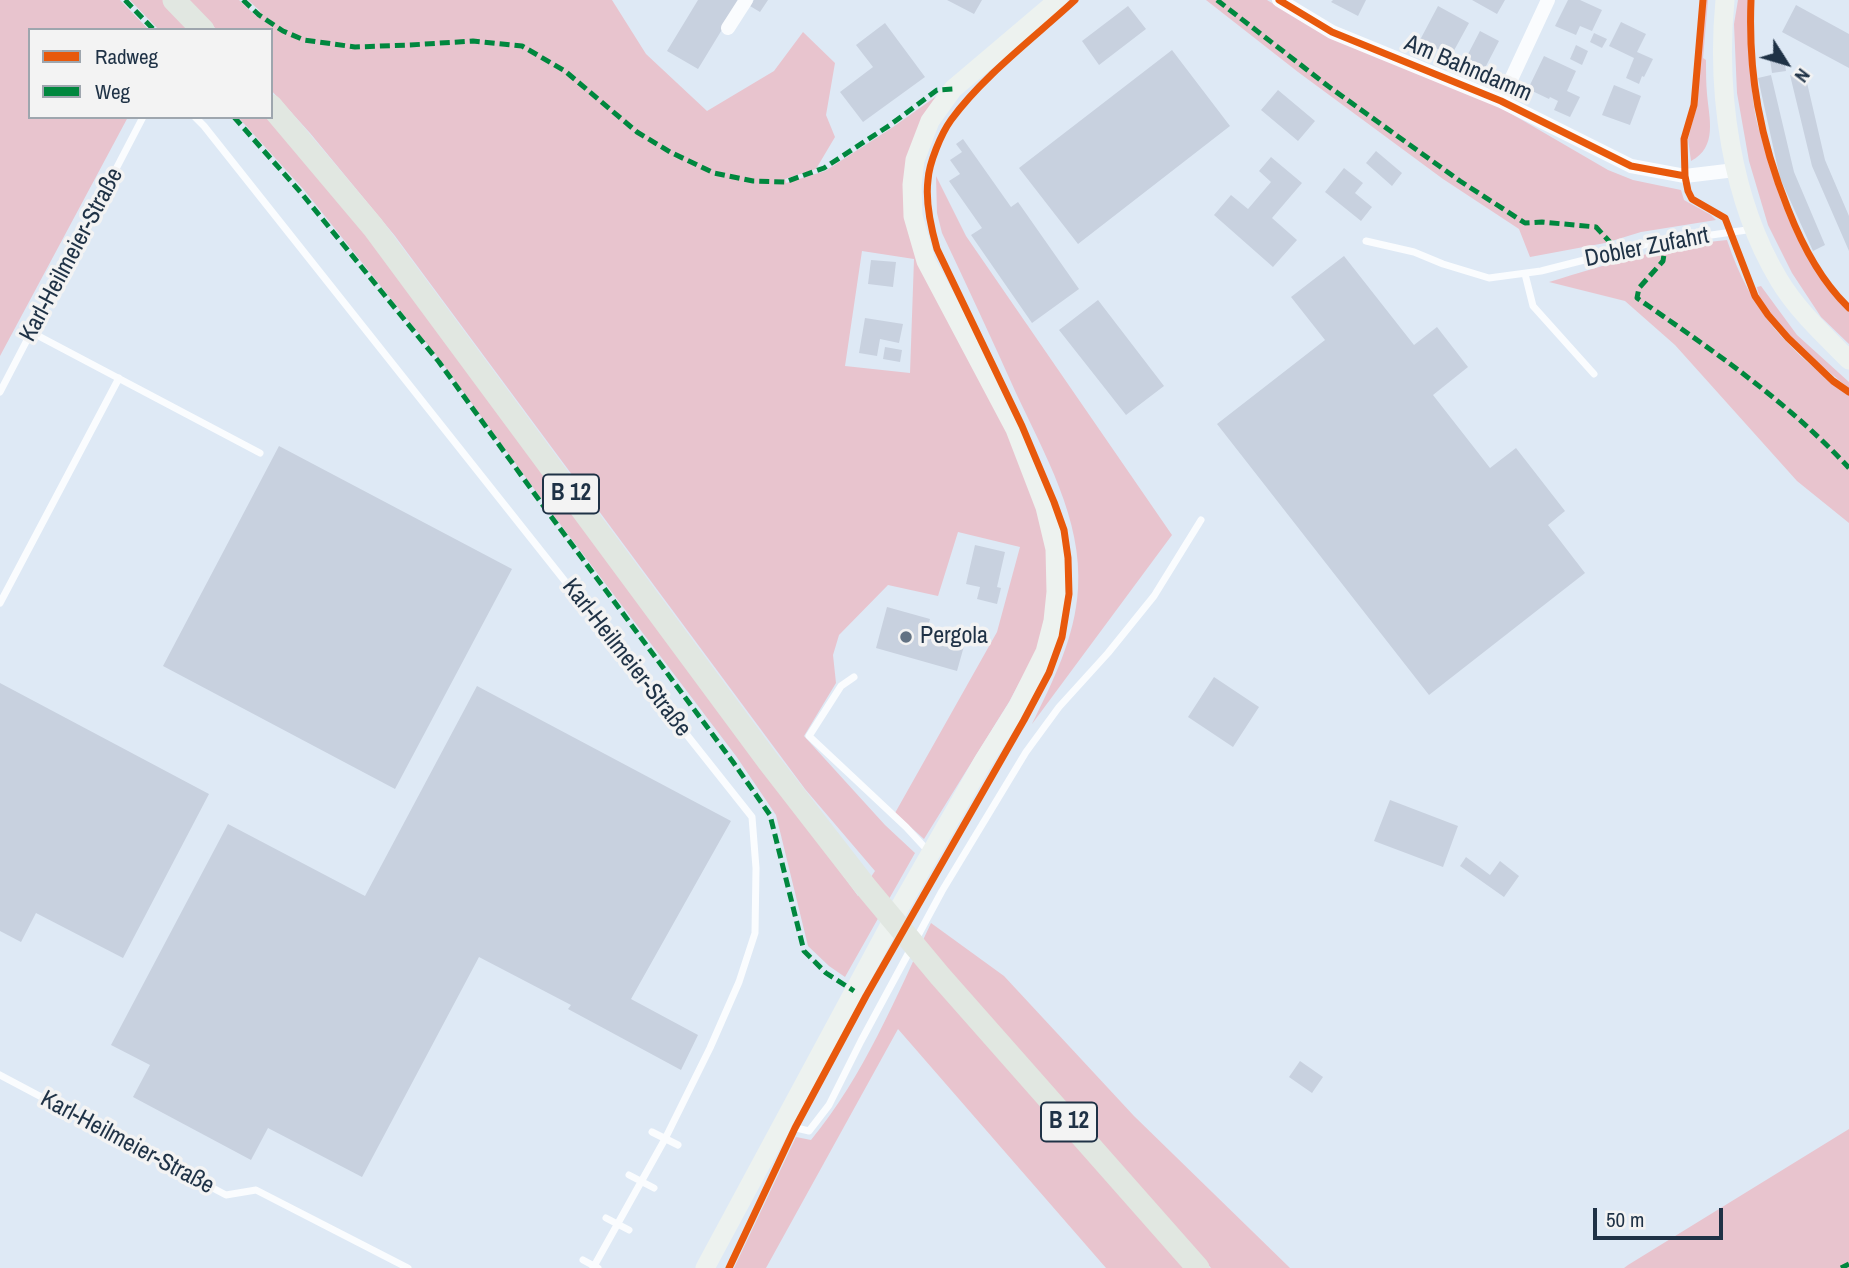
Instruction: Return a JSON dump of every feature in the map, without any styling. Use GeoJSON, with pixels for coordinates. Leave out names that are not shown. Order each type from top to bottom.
{"type":"FeatureCollection","features":[{"type":"Feature","properties":{"kind":"main road"},"geometry":{"type":"LineString","coordinates":[[174,0],[201,28]]}},
{"type":"Feature","properties":{"kind":"main road"},"geometry":{"type":"LineString","coordinates":[[705,1268],[875,952],[1018,706],[1045,652],[1053,621],[1056,593],[1055,549],[1045,507],[1016,429],[926,261],[913,216],[912,185],[915,160],[930,121],[953,89],[1058,0]]}},
{"type":"Feature","properties":{"kind":"main road"},"geometry":{"type":"LineString","coordinates":[[1725,0],[1725,94],[1735,170],[1754,229],[1779,281],[1812,324],[1849,360]]}},
{"type":"Feature","properties":{"kind":"main road","name":"B 12"},"geometry":{"type":"LineString","coordinates":[[273,108],[373,227],[768,761],[865,886],[940,976],[1198,1268]]}},
{"type":"Feature","properties":{"kind":"street"},"geometry":{"type":"LineString","coordinates":[[728,27],[746,0]]}},
{"type":"Feature","properties":{"kind":"street","name":"Am Bahndamm"},"geometry":{"type":"LineString","coordinates":[[1279,0],[1332,32],[1501,102],[1630,166],[1685,176],[1735,170]]}},
{"type":"Feature","properties":{"kind":"street"},"geometry":{"type":"LineString","coordinates":[[1501,102],[1548,0]]}},
{"type":"Feature","properties":{"kind":"lane","name":"Karl-Heilmeier-Straße"},"geometry":{"type":"LineString","coordinates":[[0,392],[142,119]]}},
{"type":"Feature","properties":{"kind":"lane","name":"Karl-Heilmeier-Straße"},"geometry":{"type":"LineString","coordinates":[[197,119],[752,817],[756,867],[755,933],[739,982],[665,1139],[595,1267]]}},
{"type":"Feature","properties":{"kind":"lane","name":"Dobler Zufahrt"},"geometry":{"type":"LineString","coordinates":[[1366,241],[1414,252],[1489,278],[1541,271],[1647,244],[1754,229]]}},
{"type":"Feature","properties":{"kind":"lane"},"geometry":{"type":"LineString","coordinates":[[1525,274],[1533,306],[1594,374]]}},
{"type":"Feature","properties":{"kind":"lane"},"geometry":{"type":"LineString","coordinates":[[31,332],[260,453]]}},
{"type":"Feature","properties":{"kind":"lane"},"geometry":{"type":"LineString","coordinates":[[0,603],[119,378]]}},
{"type":"Feature","properties":{"kind":"lane"},"geometry":{"type":"LineString","coordinates":[[782,1125],[809,1131],[829,1105],[942,891],[1026,752],[1059,707],[1108,653],[1154,596],[1201,520]]}},
{"type":"Feature","properties":{"kind":"lane"},"geometry":{"type":"LineString","coordinates":[[854,677],[841,686],[809,736],[931,853]]}},
{"type":"Feature","properties":{"kind":"lane","name":"Karl-Heilmeier-Straße"},"geometry":{"type":"LineString","coordinates":[[0,1075],[226,1195],[256,1190],[408,1268]]}},
{"type":"Feature","properties":{"kind":"lane"},"geometry":{"type":"LineString","coordinates":[[652,1132],[678,1145]]}},
{"type":"Feature","properties":{"kind":"lane"},"geometry":{"type":"LineString","coordinates":[[629,1175],[654,1188]]}},
{"type":"Feature","properties":{"kind":"lane"},"geometry":{"type":"LineString","coordinates":[[606,1218],[629,1230]]}},
{"type":"Feature","properties":{"kind":"lane"},"geometry":{"type":"LineString","coordinates":[[583,1260],[595,1267]]}},
{"type":"Feature","properties":{"kind":"shaded area"},"geometry":{"type":"Polygon","coordinates":[[[0,0],[120,0],[147,28],[28,28],[28,119],[127,119],[0,356],[0,0]]]}},
{"type":"Feature","properties":{"kind":"shaded area"},"geometry":{"type":"Polygon","coordinates":[[[130,0],[163,0],[188,28],[157,28],[130,0]]]}},
{"type":"Feature","properties":{"kind":"shaded area"},"geometry":{"type":"Polygon","coordinates":[[[188,0],[239,0],[256,16],[260,11],[248,0],[612,0],[646,54],[707,111],[774,71],[803,32],[835,63],[826,115],[835,137],[816,169],[785,179],[786,183],[825,171],[938,95],[904,184],[1039,507],[1048,549],[1050,594],[1037,650],[1009,702],[924,839],[895,813],[997,632],[1020,547],[958,532],[938,596],[888,585],[839,635],[833,655],[836,683],[804,736],[885,825],[915,853],[845,977],[808,946],[776,815],[736,756],[440,360],[304,190],[240,119],[271,119],[362,229],[858,896],[875,871],[805,789],[395,236],[273,92],[273,28],[215,28],[188,0]],[[862,251],[845,366],[910,373],[914,259],[862,251]]]}},
{"type":"Feature","properties":{"kind":"shaded area"},"geometry":{"type":"Polygon","coordinates":[[[1206,0],[1267,0],[1328,37],[1498,106],[1608,170],[1633,180],[1681,190],[1684,200],[1716,220],[1641,232],[1605,243],[1530,257],[1519,229],[1443,179],[1206,0]]]}},
{"type":"Feature","properties":{"kind":"shaded area"},"geometry":{"type":"Polygon","coordinates":[[[1705,0],[1708,0],[1703,58],[1706,60],[1710,131],[1705,148],[1691,161],[1688,139],[1697,105],[1705,0]]]}},
{"type":"Feature","properties":{"kind":"shaded area"},"geometry":{"type":"Polygon","coordinates":[[[1738,0],[1749,0],[1749,56],[1753,99],[1771,172],[1796,237],[1807,257],[1833,295],[1849,312],[1849,344],[1821,317],[1792,273],[1768,225],[1749,161],[1737,93],[1734,24],[1738,0]]]}},
{"type":"Feature","properties":{"kind":"shaded area"},"geometry":{"type":"Polygon","coordinates":[[[936,176],[966,236],[1172,535],[1032,724],[1062,659],[1072,625],[1078,589],[1074,538],[1068,512],[1049,463],[942,233],[937,213],[936,176]]]}},
{"type":"Feature","properties":{"kind":"shaded area"},"geometry":{"type":"Polygon","coordinates":[[[1727,240],[1748,289],[1774,328],[1790,346],[1849,395],[1849,523],[1797,481],[1675,345],[1625,301],[1549,282],[1659,251],[1727,240]]]}},
{"type":"Feature","properties":{"kind":"shaded area"},"geometry":{"type":"Polygon","coordinates":[[[1761,286],[1797,335],[1849,382],[1849,388],[1778,325],[1762,303],[1757,287],[1761,286]]]}},
{"type":"Feature","properties":{"kind":"shaded area"},"geometry":{"type":"Polygon","coordinates":[[[931,923],[1004,976],[1134,1116],[1290,1268],[1211,1268],[946,968],[1184,1268],[1106,1268],[898,1029],[766,1268],[734,1268],[796,1137],[811,1140],[847,1090],[878,1035],[931,923]]]}},
{"type":"Feature","properties":{"kind":"shaded area"},"geometry":{"type":"Polygon","coordinates":[[[1849,1129],[1849,1268],[1624,1268],[1628,1265],[1849,1129]]]}},
{"type":"Feature","properties":{"kind":"building"},"geometry":{"type":"Polygon","coordinates":[[[698,0],[740,0],[698,69],[667,51],[698,0]]]}},
{"type":"Feature","properties":{"kind":"building"},"geometry":{"type":"Polygon","coordinates":[[[754,0],[768,0],[760,12],[750,6],[754,0]]]}},
{"type":"Feature","properties":{"kind":"building"},"geometry":{"type":"Polygon","coordinates":[[[947,0],[982,0],[974,14],[947,0]]]}},
{"type":"Feature","properties":{"kind":"building"},"geometry":{"type":"Polygon","coordinates":[[[1366,0],[1358,16],[1331,2],[1366,0]]]}},
{"type":"Feature","properties":{"kind":"building"},"geometry":{"type":"Polygon","coordinates":[[[1472,0],[1505,0],[1497,14],[1472,0]]]}},
{"type":"Feature","properties":{"kind":"building"},"geometry":{"type":"Polygon","coordinates":[[[1568,0],[1580,0],[1602,10],[1592,31],[1580,26],[1576,35],[1555,26],[1568,0]]]}},
{"type":"Feature","properties":{"kind":"building"},"geometry":{"type":"Polygon","coordinates":[[[1796,5],[1849,34],[1849,68],[1782,32],[1796,5]]]}},
{"type":"Feature","properties":{"kind":"building"},"geometry":{"type":"Polygon","coordinates":[[[1128,6],[1146,29],[1099,65],[1082,41],[1128,6]]]}},
{"type":"Feature","properties":{"kind":"building"},"geometry":{"type":"Polygon","coordinates":[[[1438,6],[1469,23],[1451,56],[1420,40],[1438,6]]]}},
{"type":"Feature","properties":{"kind":"building"},"geometry":{"type":"Polygon","coordinates":[[[1621,22],[1646,34],[1637,52],[1653,59],[1639,84],[1626,78],[1634,58],[1609,46],[1621,22]]]}},
{"type":"Feature","properties":{"kind":"building"},"geometry":{"type":"Polygon","coordinates":[[[885,23],[925,77],[863,122],[840,92],[873,67],[856,45],[885,23]]]}},
{"type":"Feature","properties":{"kind":"building"},"geometry":{"type":"Polygon","coordinates":[[[1480,31],[1499,41],[1485,68],[1466,58],[1480,31]]]}},
{"type":"Feature","properties":{"kind":"building"},"geometry":{"type":"Polygon","coordinates":[[[1594,33],[1607,39],[1602,48],[1590,42],[1594,33]]]}},
{"type":"Feature","properties":{"kind":"building"},"geometry":{"type":"Polygon","coordinates":[[[1576,45],[1588,51],[1582,65],[1570,59],[1576,45]]]}},
{"type":"Feature","properties":{"kind":"building"},"geometry":{"type":"Polygon","coordinates":[[[1172,50],[1230,126],[1078,244],[1019,168],[1172,50]]]}},
{"type":"Feature","properties":{"kind":"building"},"geometry":{"type":"Polygon","coordinates":[[[1544,56],[1576,71],[1567,91],[1580,97],[1570,117],[1554,110],[1558,101],[1528,89],[1544,56]]]}},
{"type":"Feature","properties":{"kind":"building"},"geometry":{"type":"Polygon","coordinates":[[[1784,58],[1786,71],[1772,73],[1770,59],[1784,58]]]}},
{"type":"Feature","properties":{"kind":"building"},"geometry":{"type":"Polygon","coordinates":[[[1805,74],[1825,160],[1849,216],[1849,251],[1812,166],[1790,75],[1805,74]]]}},
{"type":"Feature","properties":{"kind":"building"},"geometry":{"type":"Polygon","coordinates":[[[1771,75],[1794,172],[1825,245],[1813,251],[1780,178],[1758,78],[1771,75]]]}},
{"type":"Feature","properties":{"kind":"building"},"geometry":{"type":"Polygon","coordinates":[[[1614,85],[1641,96],[1630,125],[1602,115],[1614,85]]]}},
{"type":"Feature","properties":{"kind":"building"},"geometry":{"type":"Polygon","coordinates":[[[1278,90],[1315,121],[1298,141],[1261,110],[1278,90]]]}},
{"type":"Feature","properties":{"kind":"building"},"geometry":{"type":"Polygon","coordinates":[[[963,139],[1011,207],[1018,202],[1079,289],[1032,323],[971,235],[982,228],[949,181],[960,174],[950,160],[962,152],[956,144],[963,139]]]}},
{"type":"Feature","properties":{"kind":"building"},"geometry":{"type":"Polygon","coordinates":[[[1376,151],[1402,173],[1392,186],[1366,163],[1376,151]]]}},
{"type":"Feature","properties":{"kind":"building"},"geometry":{"type":"Polygon","coordinates":[[[1271,157],[1302,183],[1272,218],[1297,240],[1273,267],[1214,215],[1231,195],[1248,209],[1271,182],[1259,171],[1271,157]]]}},
{"type":"Feature","properties":{"kind":"building"},"geometry":{"type":"Polygon","coordinates":[[[1344,168],[1363,183],[1355,193],[1372,207],[1361,221],[1325,192],[1344,168]]]}},
{"type":"Feature","properties":{"kind":"building"},"geometry":{"type":"Polygon","coordinates":[[[1344,256],[1414,345],[1437,327],[1468,367],[1433,395],[1490,468],[1516,448],[1565,511],[1548,525],[1585,573],[1429,695],[1217,424],[1325,340],[1291,297],[1344,256]]]}},
{"type":"Feature","properties":{"kind":"building"},"geometry":{"type":"Polygon","coordinates":[[[871,260],[896,262],[893,287],[868,284],[871,260]]]}},
{"type":"Feature","properties":{"kind":"building"},"geometry":{"type":"Polygon","coordinates":[[[1098,300],[1164,386],[1126,415],[1059,330],[1098,300]]]}},
{"type":"Feature","properties":{"kind":"building"},"geometry":{"type":"Polygon","coordinates":[[[865,318],[903,324],[899,343],[880,339],[877,356],[859,353],[865,318]]]}},
{"type":"Feature","properties":{"kind":"building"},"geometry":{"type":"Polygon","coordinates":[[[885,347],[902,350],[900,362],[883,359],[885,347]]]}},
{"type":"Feature","properties":{"kind":"building"},"geometry":{"type":"Polygon","coordinates":[[[279,446],[512,569],[395,789],[163,666],[279,446]]]}},
{"type":"Feature","properties":{"kind":"building"},"geometry":{"type":"Polygon","coordinates":[[[975,545],[1005,552],[997,587],[1001,588],[997,604],[977,599],[980,587],[966,584],[975,545]]]}},
{"type":"Feature","properties":{"kind":"building","name":"Pergola"},"geometry":{"type":"Polygon","coordinates":[[[887,607],[930,619],[926,635],[964,646],[957,671],[876,648],[887,607]]]}},
{"type":"Feature","properties":{"kind":"building"},"geometry":{"type":"Polygon","coordinates":[[[1214,677],[1259,707],[1233,747],[1188,717],[1214,677]]]}},
{"type":"Feature","properties":{"kind":"building"},"geometry":{"type":"Polygon","coordinates":[[[0,683],[209,794],[123,958],[36,913],[21,942],[0,931],[0,683]]]}},
{"type":"Feature","properties":{"kind":"building"},"geometry":{"type":"Polygon","coordinates":[[[477,686],[731,821],[631,999],[698,1035],[681,1070],[568,1009],[571,1005],[479,957],[362,1177],[268,1128],[251,1160],[133,1097],[150,1065],[111,1045],[228,824],[365,896],[477,686]]]}},
{"type":"Feature","properties":{"kind":"building"},"geometry":{"type":"Polygon","coordinates":[[[1390,800],[1458,826],[1443,867],[1374,841],[1390,800]]]}},
{"type":"Feature","properties":{"kind":"building"},"geometry":{"type":"Polygon","coordinates":[[[1466,857],[1490,875],[1500,861],[1519,876],[1504,897],[1460,866],[1466,857]]]}},
{"type":"Feature","properties":{"kind":"building"},"geometry":{"type":"Polygon","coordinates":[[[1300,1061],[1323,1077],[1312,1093],[1289,1077],[1300,1061]]]}},
{"type":"Feature","properties":{"kind":"marked path"},"geometry":{"type":"LineString","coordinates":[[125,0],[152,28]]}},
{"type":"Feature","properties":{"kind":"marked path"},"geometry":{"type":"LineString","coordinates":[[243,0],[283,31],[304,40],[355,47],[473,41],[522,46],[565,71],[637,132],[670,152],[714,173],[753,181],[785,182],[824,168],[890,125],[937,90],[953,89]]}},
{"type":"Feature","properties":{"kind":"marked path"},"geometry":{"type":"LineString","coordinates":[[1217,0],[1328,86],[1460,181],[1525,223],[1596,227],[1619,252]]}},
{"type":"Feature","properties":{"kind":"marked path"},"geometry":{"type":"LineString","coordinates":[[236,119],[302,194],[439,362],[733,762],[770,815],[804,951],[826,973],[854,991]]}},
{"type":"Feature","properties":{"kind":"marked path"},"geometry":{"type":"LineString","coordinates":[[1666,241],[1663,261],[1639,288],[1637,298],[1774,398],[1849,468]]}},
{"type":"Feature","properties":{"kind":"marked path"},"geometry":{"type":"LineString","coordinates":[[1841,1268],[1849,1264]]}},
{"type":"Feature","properties":{"kind":"cycle path"},"geometry":{"type":"LineString","coordinates":[[729,1268],[795,1128],[866,996],[1024,720],[1049,673],[1062,637],[1069,594],[1064,530],[1022,426],[937,249],[929,215],[927,189],[933,157],[951,120],[994,72],[1075,0]]}},
{"type":"Feature","properties":{"kind":"cycle path"},"geometry":{"type":"LineString","coordinates":[[1279,0],[1332,32],[1501,101],[1631,166],[1685,176]]}},
{"type":"Feature","properties":{"kind":"cycle path"},"geometry":{"type":"LineString","coordinates":[[1703,0],[1694,105],[1684,139],[1688,191],[1692,199],[1725,218],[1755,296],[1768,315],[1833,381],[1849,392]]}},
{"type":"Feature","properties":{"kind":"cycle path"},"geometry":{"type":"LineString","coordinates":[[1751,0],[1754,81],[1763,132],[1778,183],[1806,249],[1821,274],[1849,308]]}},
{"type":"Feature","properties":{"kind":"place","name":"Pergola"},"geometry":{"type":"Point","coordinates":[906,637]}}]}
